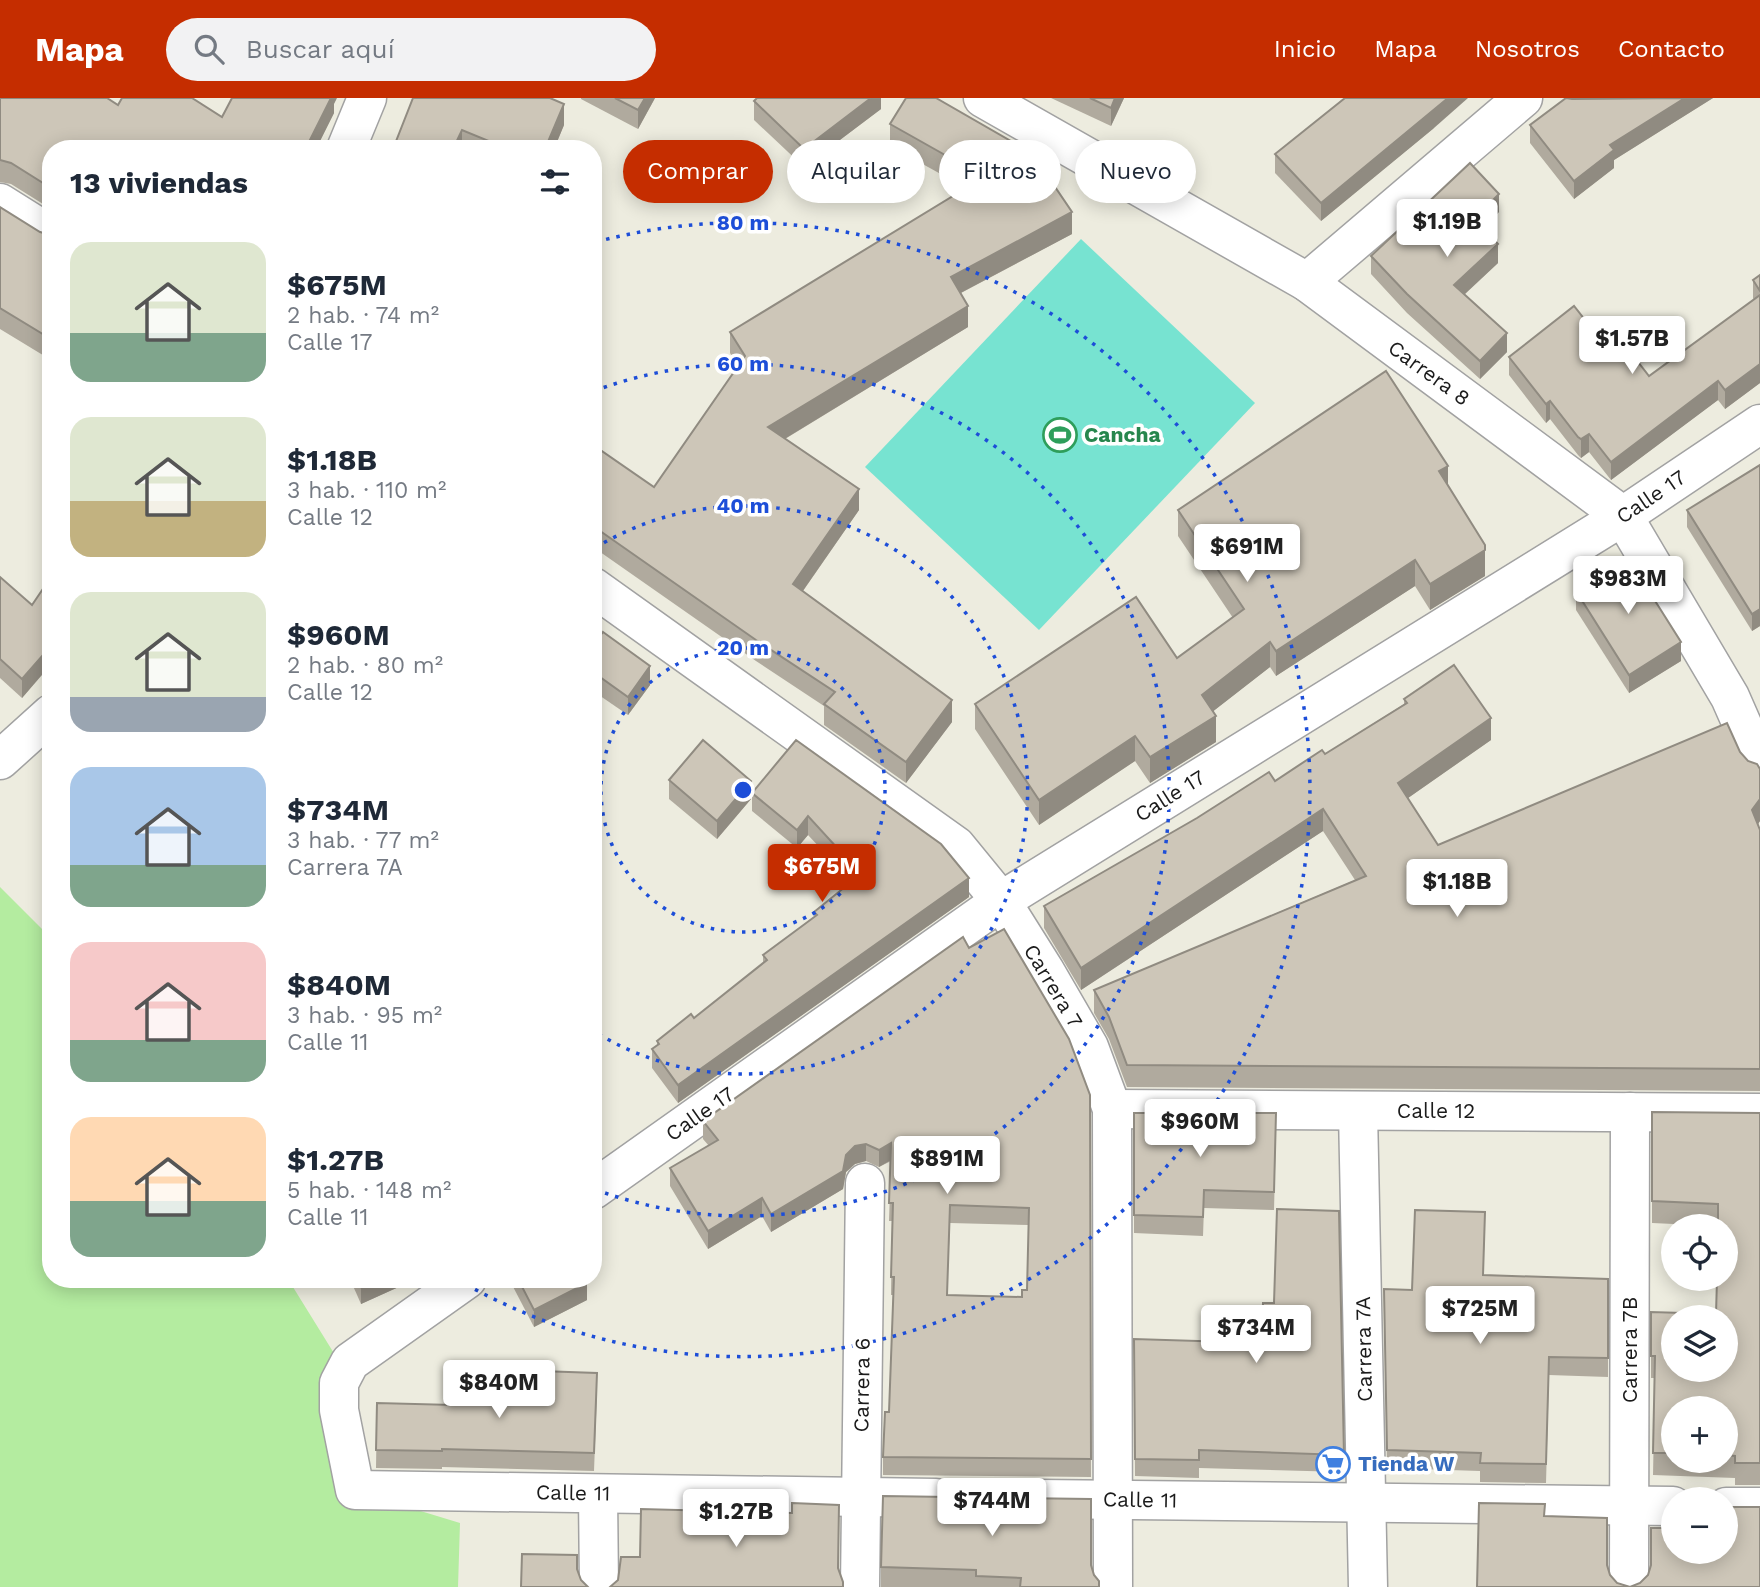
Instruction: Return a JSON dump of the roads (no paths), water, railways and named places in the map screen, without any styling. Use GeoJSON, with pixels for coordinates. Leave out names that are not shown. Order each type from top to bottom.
{"type":"FeatureCollection","features":[{"type":"Feature","properties":{"kind":"street"},"geometry":{"type":"LineString","coordinates":[[349,140],[367,98]]}},
{"type":"Feature","properties":{"kind":"street","name":"Carrera 8"},"geometry":{"type":"LineString","coordinates":[[983,98],[1307,282],[1623,516],[1730,697],[1760,765]]}},
{"type":"Feature","properties":{"kind":"street"},"geometry":{"type":"LineString","coordinates":[[1307,282],[1523,98]]}},
{"type":"Feature","properties":{"kind":"street"},"geometry":{"type":"LineString","coordinates":[[0,203],[42,229]]}},
{"type":"Feature","properties":{"kind":"street","name":"Calle 17"},"geometry":{"type":"LineString","coordinates":[[602,1184],[1001,901],[1623,516],[1760,424]]}},
{"type":"Feature","properties":{"kind":"street","name":"Carrera 7"},"geometry":{"type":"LineString","coordinates":[[602,593],[956,846],[1001,901],[1089,1047],[1112,1109],[1113,1587]]}},
{"type":"Feature","properties":{"kind":"street"},"geometry":{"type":"LineString","coordinates":[[0,760],[42,722]]}},
{"type":"Feature","properties":{"kind":"street","name":"Calle 12"},"geometry":{"type":"LineString","coordinates":[[1112,1109],[1760,1113]]}},
{"type":"Feature","properties":{"kind":"street","name":"Carrera 7A"},"geometry":{"type":"LineString","coordinates":[[1358,1112],[1368,1587]]}},
{"type":"Feature","properties":{"kind":"street","name":"Carrera 7B"},"geometry":{"type":"LineString","coordinates":[[1629,1587],[1630,1112]]}},
{"type":"Feature","properties":{"kind":"street","name":"Carrera 6"},"geometry":{"type":"LineString","coordinates":[[860,1587],[865,1184]]}},
{"type":"Feature","properties":{"kind":"street","name":"Calle 11"},"geometry":{"type":"LineString","coordinates":[[454,1288],[350,1362],[339,1383],[339,1410],[355,1490],[1661,1506]]}},
{"type":"Feature","properties":{"kind":"street"},"geometry":{"type":"LineString","coordinates":[[598,1494],[599,1587]]}},
{"type":"Feature","properties":{"kind":"street"},"geometry":{"type":"LineString","coordinates":[[1738,1507],[1760,1507]]}},
{"type":"Feature","properties":{"kind":"place","name":"Cancha"},"geometry":{"type":"Point","coordinates":[1060,435]}},
{"type":"Feature","properties":{"kind":"place","name":"Tienda W"},"geometry":{"type":"Point","coordinates":[1333,1464]}}]}
